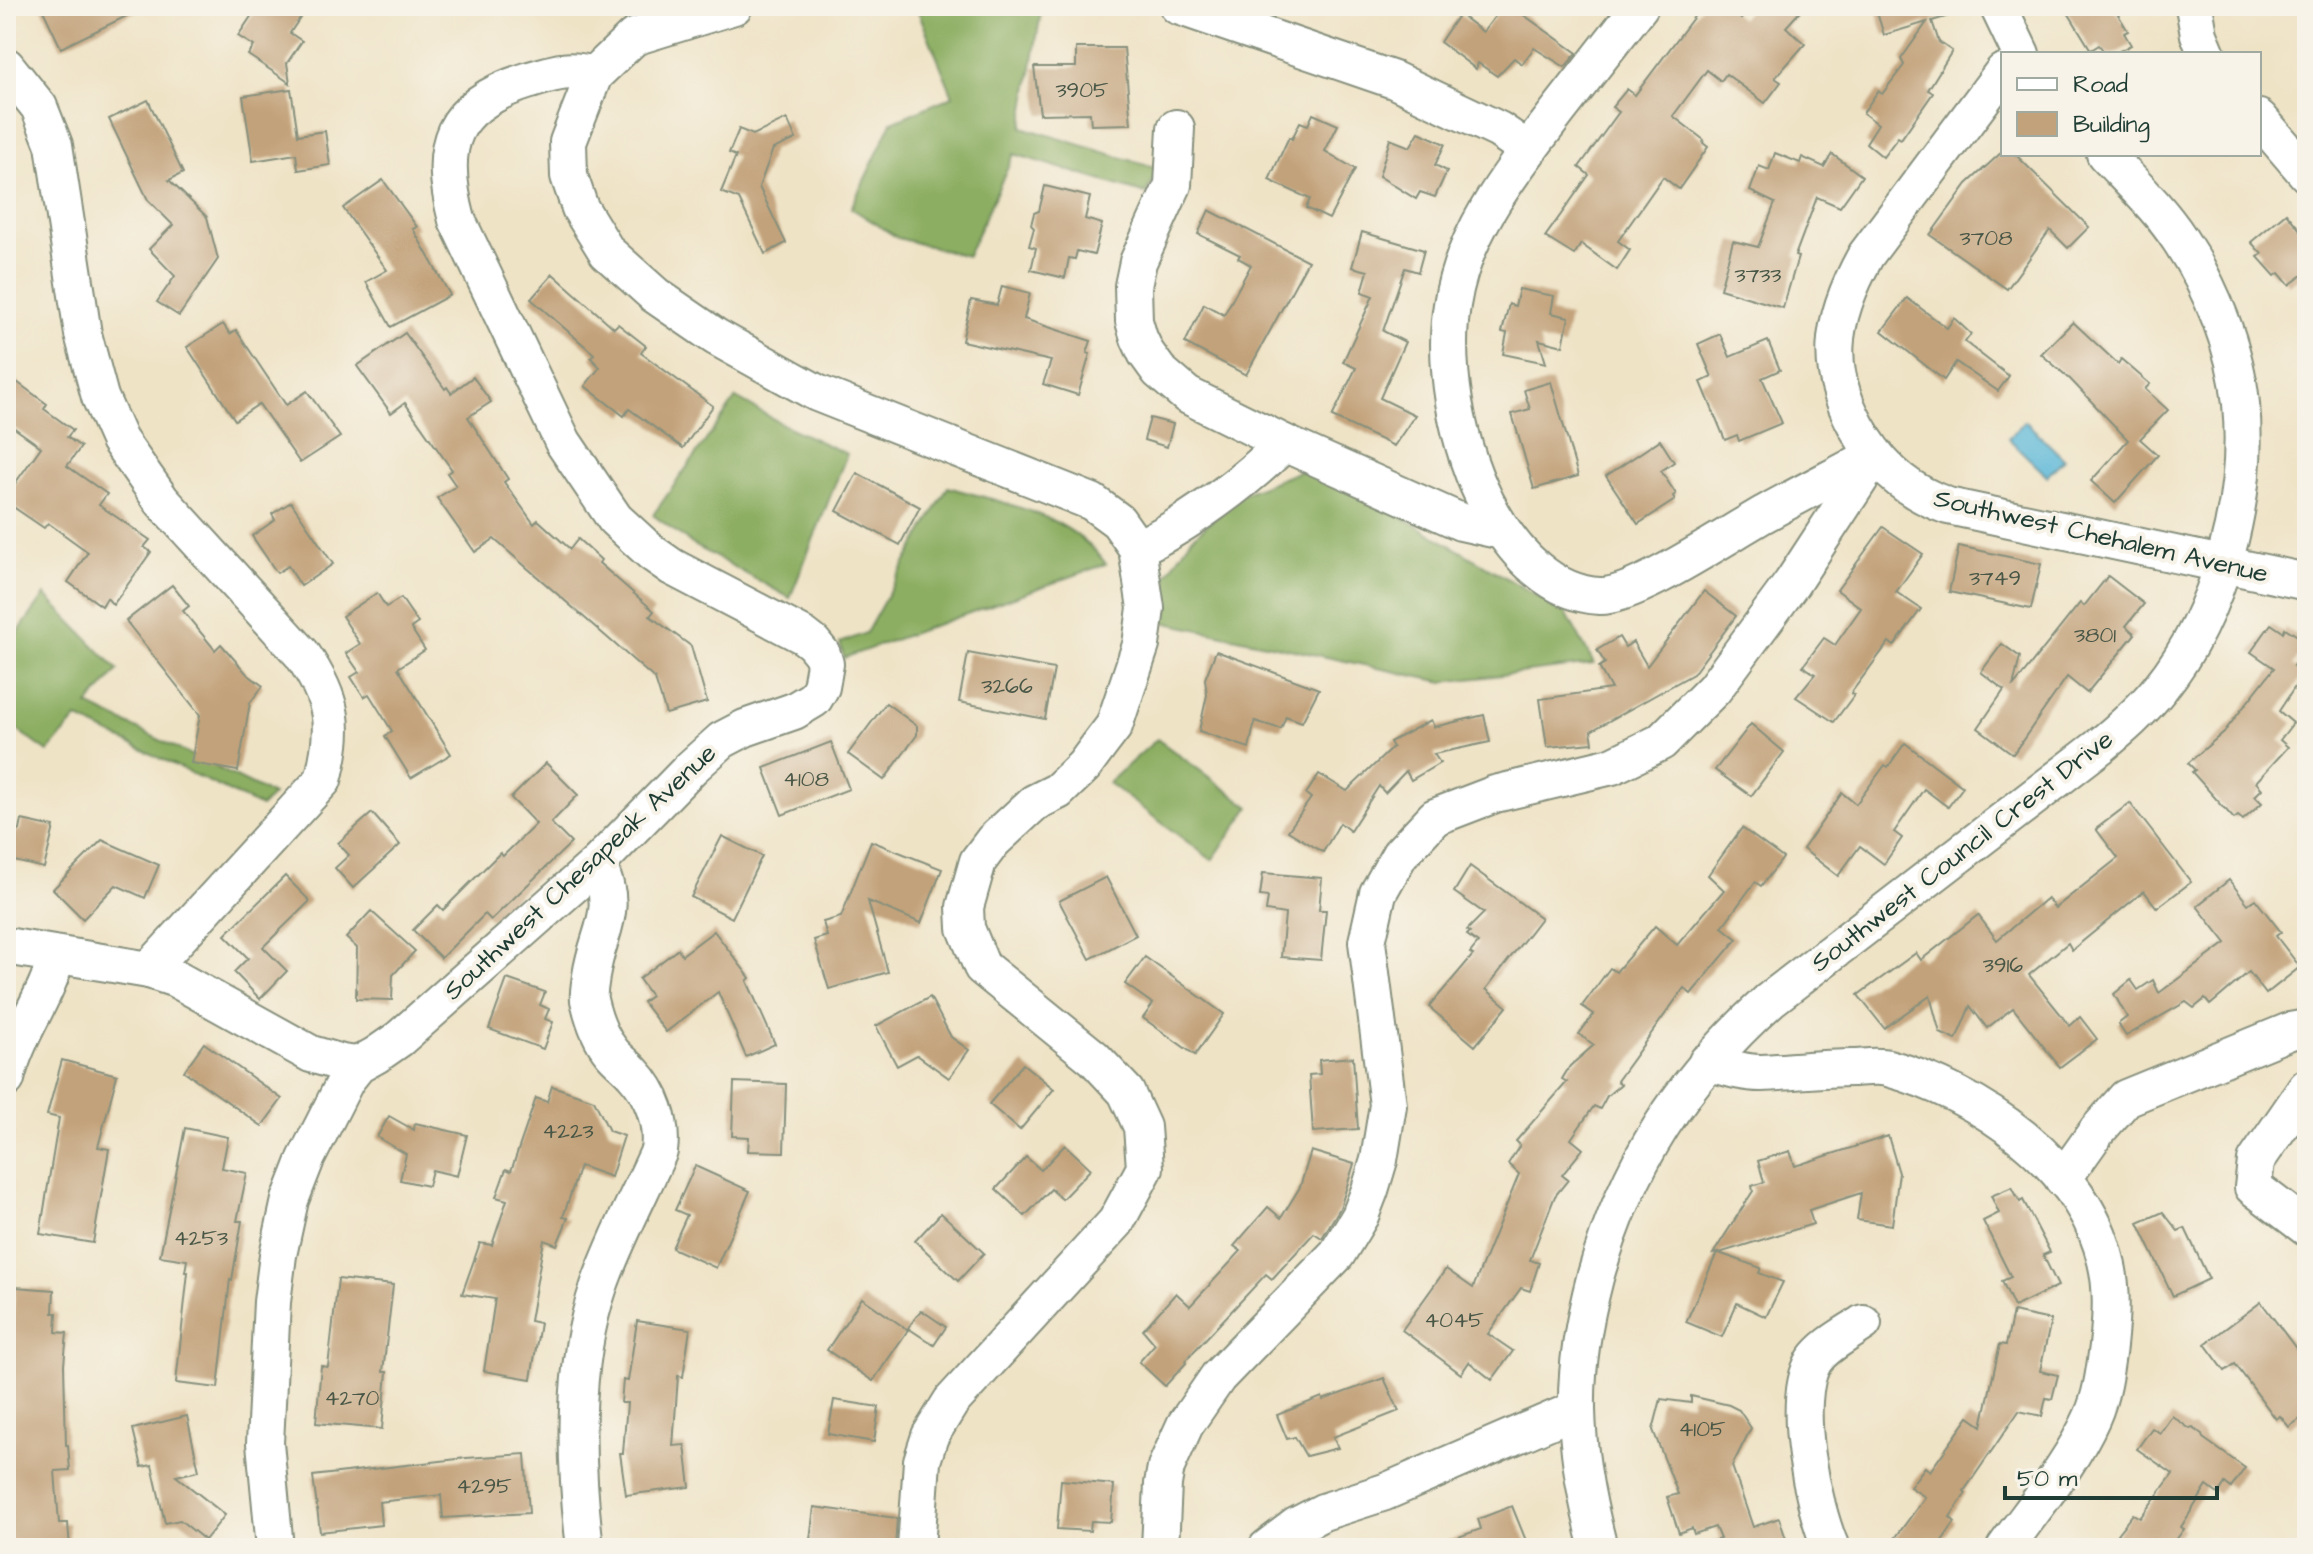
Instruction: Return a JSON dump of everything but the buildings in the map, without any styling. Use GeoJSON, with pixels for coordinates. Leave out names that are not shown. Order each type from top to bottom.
{"type":"FeatureCollection","features":[{"type":"Feature","properties":{"kind":"street"},"geometry":{"type":"LineString","coordinates":[[734,6],[634,37],[594,75],[568,142],[569,176],[580,208],[607,252],[655,295],[716,337],[817,393],[1092,502],[1118,521],[1137,548],[1146,608],[1141,645],[1114,726],[1067,783],[1034,803],[993,841],[978,861],[965,907],[966,928],[982,967],[1094,1058],[1126,1092],[1142,1127],[1145,1168],[1116,1222],[951,1402],[930,1436],[922,1461],[916,1548]]}},
{"type":"Feature","properties":{"kind":"street"},"geometry":{"type":"LineString","coordinates":[[1178,6],[1394,80],[1499,130],[1528,150]]}},
{"type":"Feature","properties":{"kind":"street"},"geometry":{"type":"LineString","coordinates":[[1640,6],[1501,187],[1462,265],[1452,305],[1450,375],[1457,417],[1479,490],[1502,531],[1525,559],[1554,581],[1576,592],[1602,596],[1631,588],[1666,571],[1875,456]]}},
{"type":"Feature","properties":{"kind":"street"},"geometry":{"type":"LineString","coordinates":[[1998,6],[2013,52]]}},
{"type":"Feature","properties":{"kind":"street"},"geometry":{"type":"LineString","coordinates":[[2194,6],[2199,35],[2206,52]]}},
{"type":"Feature","properties":{"kind":"street"},"geometry":{"type":"LineString","coordinates":[[6,66],[39,107],[54,145],[83,334],[100,397],[119,440],[162,501],[302,654],[320,681],[331,713],[332,747],[323,780],[149,970]]}},
{"type":"Feature","properties":{"kind":"street","name":"Southwest Chesapeak Avenue"},"geometry":{"type":"LineString","coordinates":[[275,1548],[265,1443],[272,1302],[290,1200],[330,1107],[358,1065],[399,1039],[597,864],[722,740],[745,728],[794,711],[814,699],[821,687],[825,664],[822,654],[804,636],[672,567],[615,519],[563,442],[457,220],[448,186],[448,164],[453,133],[467,113],[486,97],[544,76],[572,69],[594,75]]}},
{"type":"Feature","properties":{"kind":"street","name":"Southwest Chehalem Avenue"},"geometry":{"type":"LineString","coordinates":[[2001,77],[1866,255],[1851,283],[1841,310],[1836,342],[1837,378],[1848,414],[1875,456],[1892,475],[1913,490],[1948,506],[2307,582]]}},
{"type":"Feature","properties":{"kind":"street"},"geometry":{"type":"LineString","coordinates":[[2261,120],[2307,174]]}},
{"type":"Feature","properties":{"kind":"street"},"geometry":{"type":"LineString","coordinates":[[1176,128],[1173,185],[1138,262],[1133,286],[1134,321],[1139,338],[1159,371],[1179,390],[1284,443],[1461,522],[1502,531]]}},
{"type":"Feature","properties":{"kind":"street","name":"Southwest Council Crest Drive"},"geometry":{"type":"LineString","coordinates":[[1599,1548],[1584,1483],[1577,1409],[1586,1318],[1617,1208],[1661,1124],[1707,1062],[1770,1000],[2099,747],[2145,707],[2190,646],[2201,625],[2222,565],[2238,497],[2242,462],[2241,402],[2237,375],[2217,311],[2182,243],[2163,215],[2107,156]]}},
{"type":"Feature","properties":{"kind":"street"},"geometry":{"type":"LineString","coordinates":[[1137,548],[1170,531],[1262,465],[1284,443]]}},
{"type":"Feature","properties":{"kind":"street"},"geometry":{"type":"LineString","coordinates":[[1160,1548],[1166,1467],[1185,1425],[1218,1377],[1337,1254],[1360,1216],[1370,1190],[1379,1160],[1388,1105],[1367,942],[1378,893],[1400,854],[1435,817],[1495,794],[1612,766],[1661,742],[1714,689],[1792,583],[1875,456]]}},
{"type":"Feature","properties":{"kind":"street"},"geometry":{"type":"LineString","coordinates":[[585,1548],[579,1411],[586,1343],[598,1288],[659,1151],[661,1137],[647,1089],[610,1051],[596,1023],[588,996],[609,905],[606,881],[597,864]]}},
{"type":"Feature","properties":{"kind":"street"},"geometry":{"type":"LineString","coordinates":[[6,946],[149,970],[176,979],[311,1054],[358,1065]]}},
{"type":"Feature","properties":{"kind":"street"},"geometry":{"type":"LineString","coordinates":[[6,1079],[16,1047],[49,984],[57,955]]}},
{"type":"Feature","properties":{"kind":"street"},"geometry":{"type":"LineString","coordinates":[[2063,1179],[2097,1131],[2126,1098],[2290,1031],[2307,1028]]}},
{"type":"Feature","properties":{"kind":"street"},"geometry":{"type":"LineString","coordinates":[[1707,1062],[1745,1072],[1883,1067],[1914,1076],[1944,1088],[1999,1119],[2024,1138],[2063,1179],[2084,1209],[2097,1233],[2111,1290],[2111,1321],[2105,1367],[2093,1414],[2073,1451],[2005,1548]]}},
{"type":"Feature","properties":{"kind":"street"},"geometry":{"type":"LineString","coordinates":[[2307,1087],[2256,1161],[2253,1187],[2307,1228]]}},
{"type":"Feature","properties":{"kind":"street"},"geometry":{"type":"LineString","coordinates":[[1831,1548],[1811,1489],[1807,1460],[1806,1398],[1810,1370],[1816,1358],[1863,1323]]}},
{"type":"Feature","properties":{"kind":"street"},"geometry":{"type":"LineString","coordinates":[[1267,1548],[1296,1526],[1323,1512],[1385,1492],[1577,1409]]}},
{"type":"Feature","properties":{"kind":"green space"},"geometry":{"type":"Polygon","coordinates":[[[916,6],[1042,6],[1022,127],[1159,169],[1146,194],[1014,154],[967,256],[898,238],[851,208],[892,122],[953,96],[916,6]]]}},
{"type":"Feature","properties":{"kind":"green space"},"geometry":{"type":"Polygon","coordinates":[[[736,398],[788,427],[847,454],[790,598],[692,544],[653,515],[736,398]]]}},
{"type":"Feature","properties":{"kind":"green space"},"geometry":{"type":"Polygon","coordinates":[[[1305,469],[1321,470],[1564,609],[1594,664],[1443,682],[1158,621],[1162,582],[1191,539],[1240,495],[1305,469]]]}},
{"type":"Feature","properties":{"kind":"green space"},"geometry":{"type":"Polygon","coordinates":[[[948,487],[1013,505],[1055,522],[1091,547],[1106,564],[844,658],[840,643],[866,633],[948,487]]]}},
{"type":"Feature","properties":{"kind":"green space"},"geometry":{"type":"Polygon","coordinates":[[[45,595],[118,670],[88,705],[273,795],[261,807],[77,718],[48,752],[6,722],[6,649],[45,595]]]}},
{"type":"Feature","properties":{"kind":"green space"},"geometry":{"type":"Polygon","coordinates":[[[1157,739],[1250,807],[1212,860],[1108,783],[1157,739]]]}},
{"type":"Feature","properties":{"kind":"water"},"geometry":{"type":"Polygon","coordinates":[[[2025,421],[2064,459],[2047,476],[2008,438],[2025,421]]]}}]}
